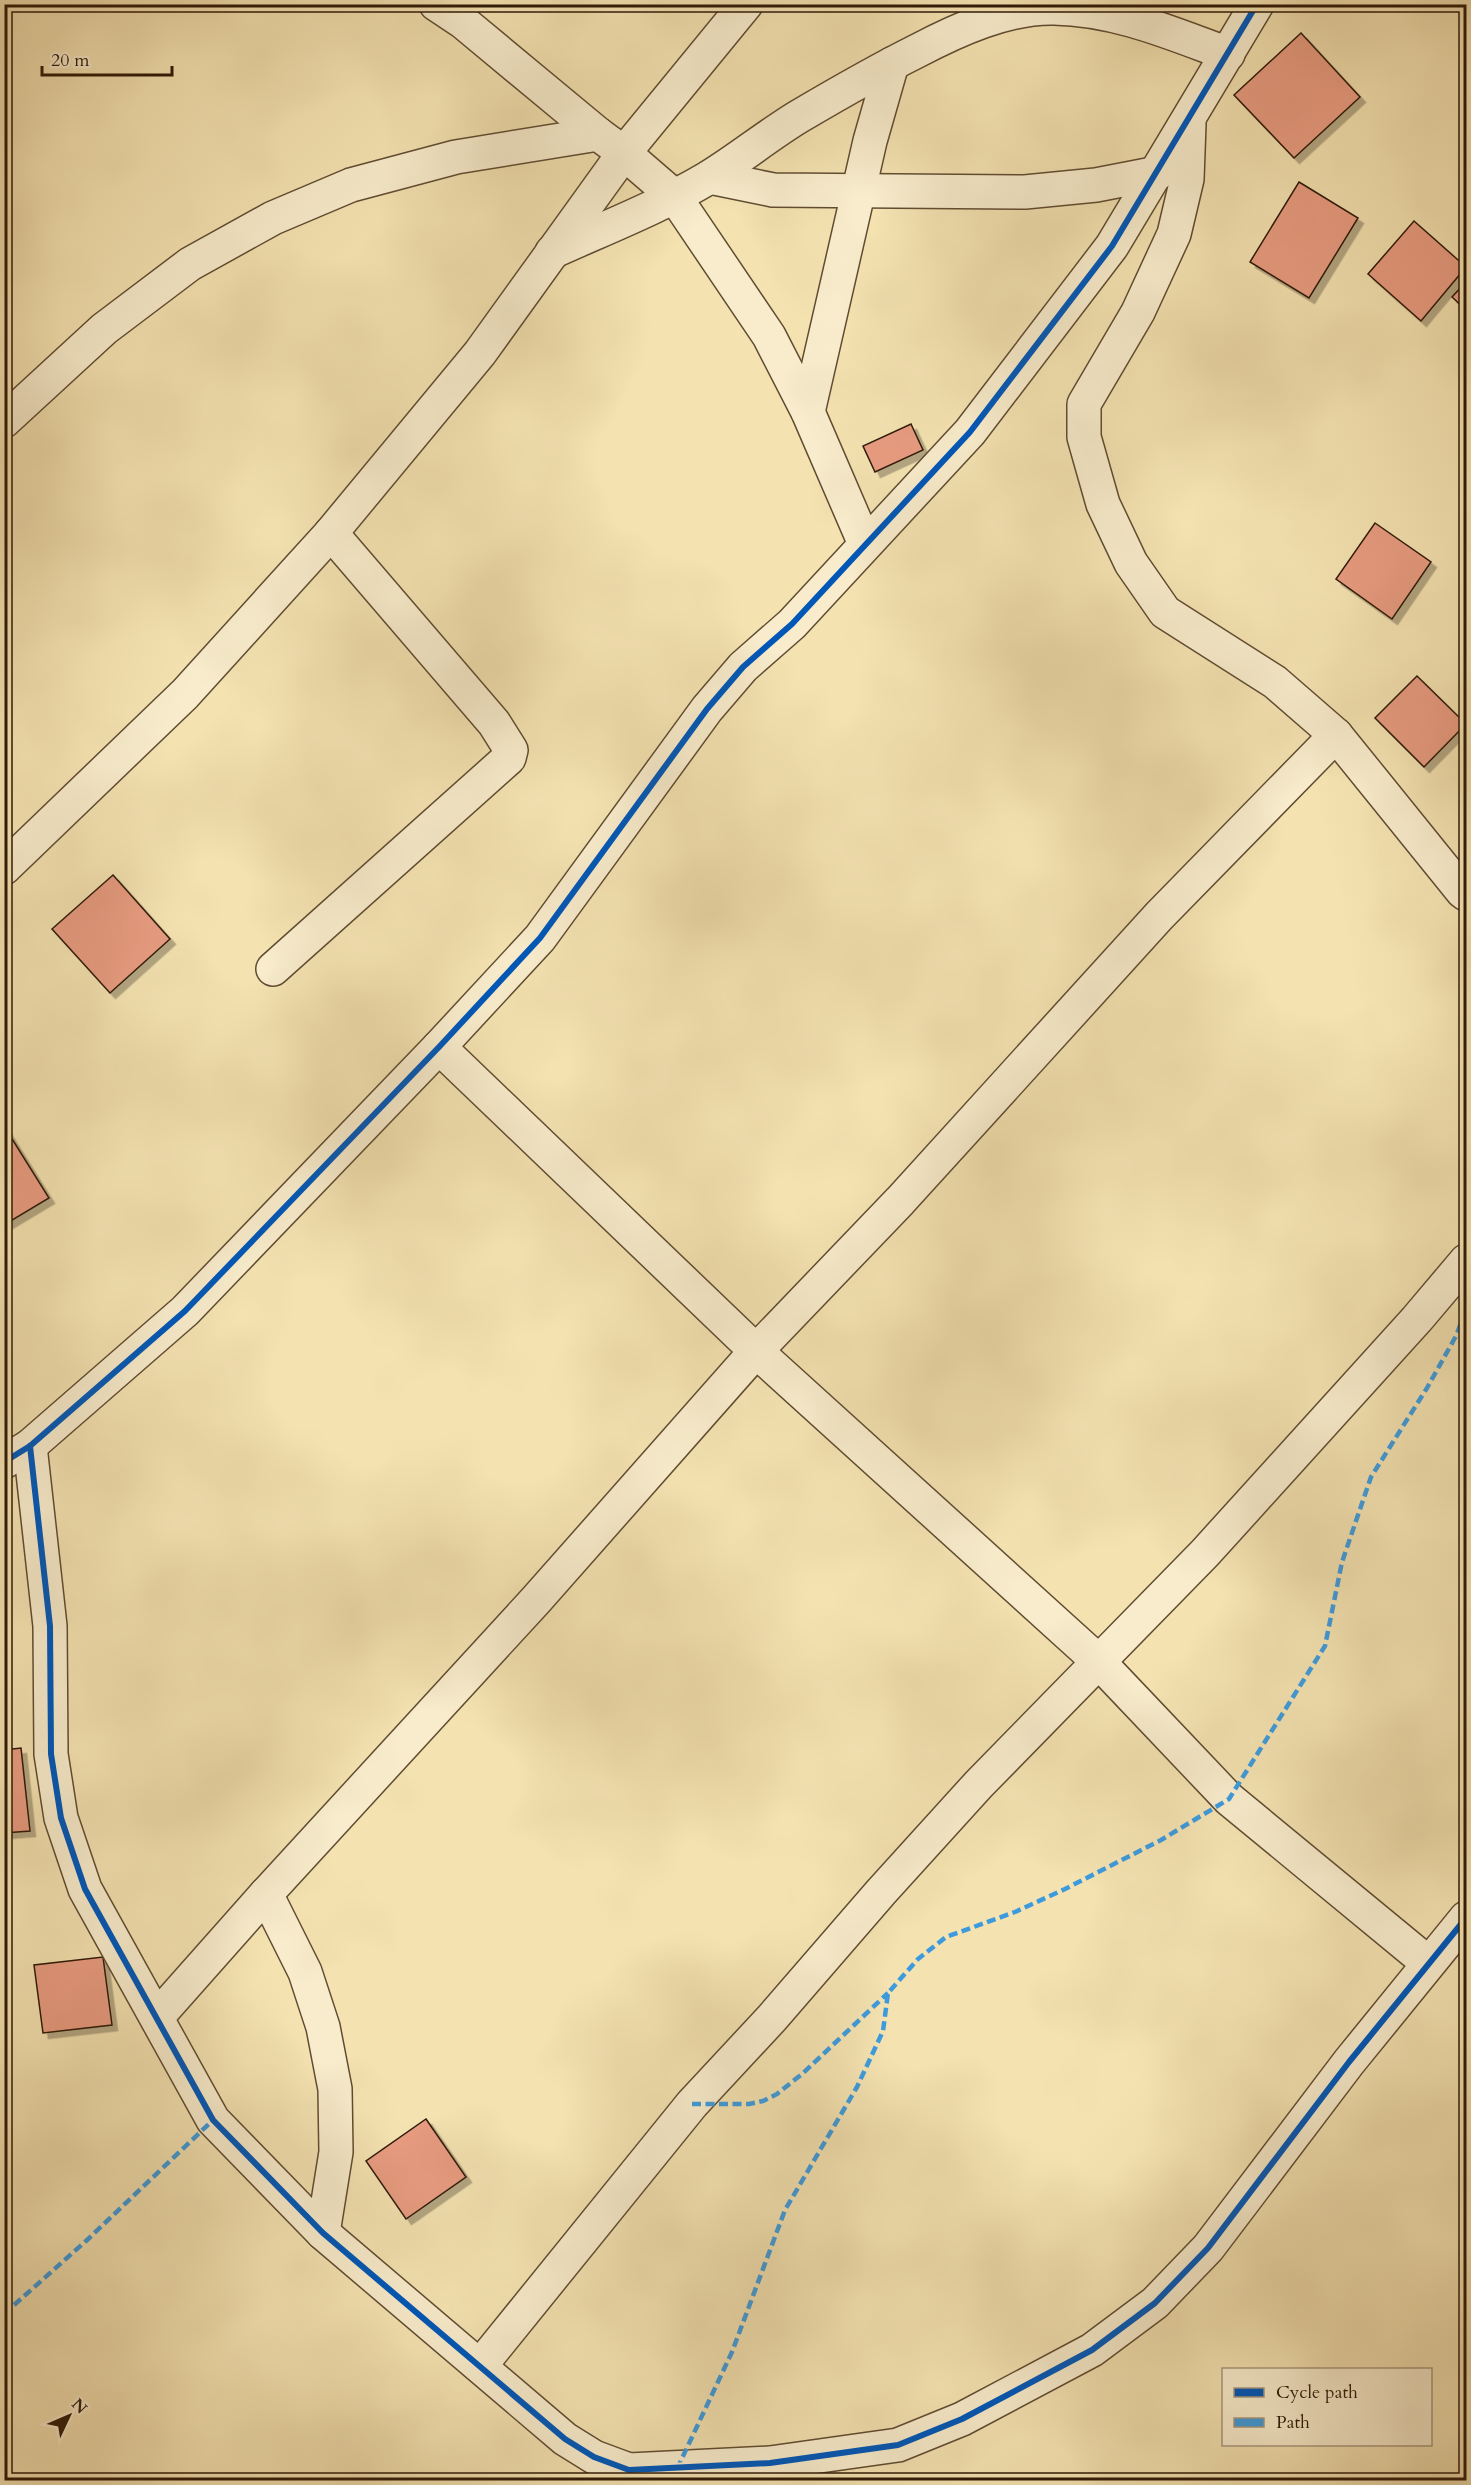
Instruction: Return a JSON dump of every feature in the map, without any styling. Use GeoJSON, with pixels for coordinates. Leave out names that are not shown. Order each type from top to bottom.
{"type":"FeatureCollection","features":[{"type":"Feature","properties":{"kind":"street"},"geometry":{"type":"LineString","coordinates":[[436,4],[463,22],[675,197],[770,336],[808,412],[865,544]]}},
{"type":"Feature","properties":{"kind":"street"},"geometry":{"type":"LineString","coordinates":[[4,868],[185,694],[331,533],[480,353],[624,153],[746,4]]}},
{"type":"Feature","properties":{"kind":"street"},"geometry":{"type":"LineString","coordinates":[[1257,4],[1189,122],[1112,246],[970,432],[792,624],[743,667],[707,709],[540,938],[439,1047],[185,1311],[17,1454],[50,1626],[51,1754],[61,1818],[86,1889],[213,2120],[323,2233],[565,2439],[594,2457],[630,2470],[770,2463],[898,2445],[962,2419],[1092,2350],[1155,2303],[1208,2248],[1349,2062],[1467,1918]]}},
{"type":"Feature","properties":{"kind":"street"},"geometry":{"type":"LineString","coordinates":[[551,252],[675,197],[710,177],[798,118],[892,63],[958,30],[1006,15],[1052,8],[1096,11],[1140,22],[1228,54]]}},
{"type":"Feature","properties":{"kind":"street"},"geometry":{"type":"LineString","coordinates":[[808,412],[870,141],[892,63]]}},
{"type":"Feature","properties":{"kind":"street"},"geometry":{"type":"LineString","coordinates":[[1189,122],[1187,179],[1174,234],[1138,312],[1084,404],[1084,436],[1103,504],[1131,563],[1165,612],[1275,682],[1336,735],[1467,894]]}},
{"type":"Feature","properties":{"kind":"street"},"geometry":{"type":"LineString","coordinates":[[4,421],[104,328],[190,264],[273,218],[351,185],[456,156],[598,134]]}},
{"type":"Feature","properties":{"kind":"street"},"geometry":{"type":"LineString","coordinates":[[710,177],[772,190],[1025,192],[1096,185],[1158,172]]}},
{"type":"Feature","properties":{"kind":"street"},"geometry":{"type":"LineString","coordinates":[[273,969],[509,758],[512,750],[494,723],[331,533]]}},
{"type":"Feature","properties":{"kind":"street"},"geometry":{"type":"LineString","coordinates":[[157,2017],[266,1894],[536,1600],[756,1351],[900,1201],[1159,916],[1336,735]]}},
{"type":"Feature","properties":{"kind":"street"},"geometry":{"type":"LineString","coordinates":[[439,1047],[756,1351],[1098,1661],[1229,1799],[1428,1963]]}},
{"type":"Feature","properties":{"kind":"street"},"geometry":{"type":"LineString","coordinates":[[480,2366],[692,2104],[772,2018],[881,1892],[964,1801],[1228,1528],[1410,1328],[1467,1261]]}},
{"type":"Feature","properties":{"kind":"street"},"geometry":{"type":"LineString","coordinates":[[266,1894],[305,1972],[323,2027],[336,2089],[336,2152],[323,2233]]}},
{"type":"Feature","properties":{"kind":"building"},"geometry":{"type":"Polygon","coordinates":[[[1301,33],[1360,97],[1294,158],[1234,95],[1301,33]]]}},
{"type":"Feature","properties":{"kind":"building"},"geometry":{"type":"Polygon","coordinates":[[[1299,182],[1358,218],[1309,298],[1250,262],[1299,182]]]}},
{"type":"Feature","properties":{"kind":"building"},"geometry":{"type":"Polygon","coordinates":[[[1414,221],[1466,267],[1421,321],[1368,274],[1414,221]]]}},
{"type":"Feature","properties":{"kind":"building"},"geometry":{"type":"Polygon","coordinates":[[[1466,282],[1466,310],[1452,297],[1466,282]]]}},
{"type":"Feature","properties":{"kind":"building"},"geometry":{"type":"Polygon","coordinates":[[[911,424],[923,450],[875,472],[863,446],[911,424]]]}},
{"type":"Feature","properties":{"kind":"building"},"geometry":{"type":"Polygon","coordinates":[[[1375,523],[1431,562],[1392,619],[1336,579],[1375,523]]]}},
{"type":"Feature","properties":{"kind":"building"},"geometry":{"type":"Polygon","coordinates":[[[1417,676],[1466,724],[1424,767],[1375,718],[1417,676]]]}},
{"type":"Feature","properties":{"kind":"building"},"geometry":{"type":"Polygon","coordinates":[[[113,875],[170,939],[110,993],[52,929],[113,875]]]}},
{"type":"Feature","properties":{"kind":"building"},"geometry":{"type":"Polygon","coordinates":[[[4,1126],[49,1198],[4,1225],[4,1126]]]}},
{"type":"Feature","properties":{"kind":"building"},"geometry":{"type":"Polygon","coordinates":[[[21,1748],[30,1831],[4,1833],[4,1750],[21,1748]]]}},
{"type":"Feature","properties":{"kind":"building"},"geometry":{"type":"Polygon","coordinates":[[[103,1957],[112,2025],[43,2033],[34,1965],[103,1957]]]}},
{"type":"Feature","properties":{"kind":"building"},"geometry":{"type":"Polygon","coordinates":[[[426,2119],[466,2177],[406,2219],[366,2161],[426,2119]]]}},
{"type":"Feature","properties":{"kind":"marked path"},"geometry":{"type":"LineString","coordinates":[[677,2469],[732,2352],[785,2210],[857,2087],[883,2031],[888,1993],[918,1959],[946,1937],[1015,1912],[1065,1889],[1161,1840],[1229,1799],[1325,1646],[1342,1562],[1371,1477],[1427,1388],[1456,1336],[1466,1310]]}},
{"type":"Feature","properties":{"kind":"marked path"},"geometry":{"type":"LineString","coordinates":[[692,2104],[749,2104],[763,2101],[777,2094],[802,2074],[888,1993]]}},
{"type":"Feature","properties":{"kind":"marked path"},"geometry":{"type":"LineString","coordinates":[[4,2314],[86,2241],[213,2120]]}},
{"type":"Feature","properties":{"kind":"cycle path"},"geometry":{"type":"LineString","coordinates":[[4,1462],[30,1446],[185,1311],[439,1047],[540,938],[707,709],[743,667],[792,624],[970,432],[1112,246],[1257,4]]}},
{"type":"Feature","properties":{"kind":"cycle path"},"geometry":{"type":"LineString","coordinates":[[30,1446],[50,1626],[51,1754],[61,1818],[85,1889],[213,2120],[323,2233],[565,2439],[594,2457],[629,2470],[770,2463],[898,2445],[962,2419],[1092,2350],[1155,2303],[1208,2248],[1349,2062],[1466,1918]]}}]}
